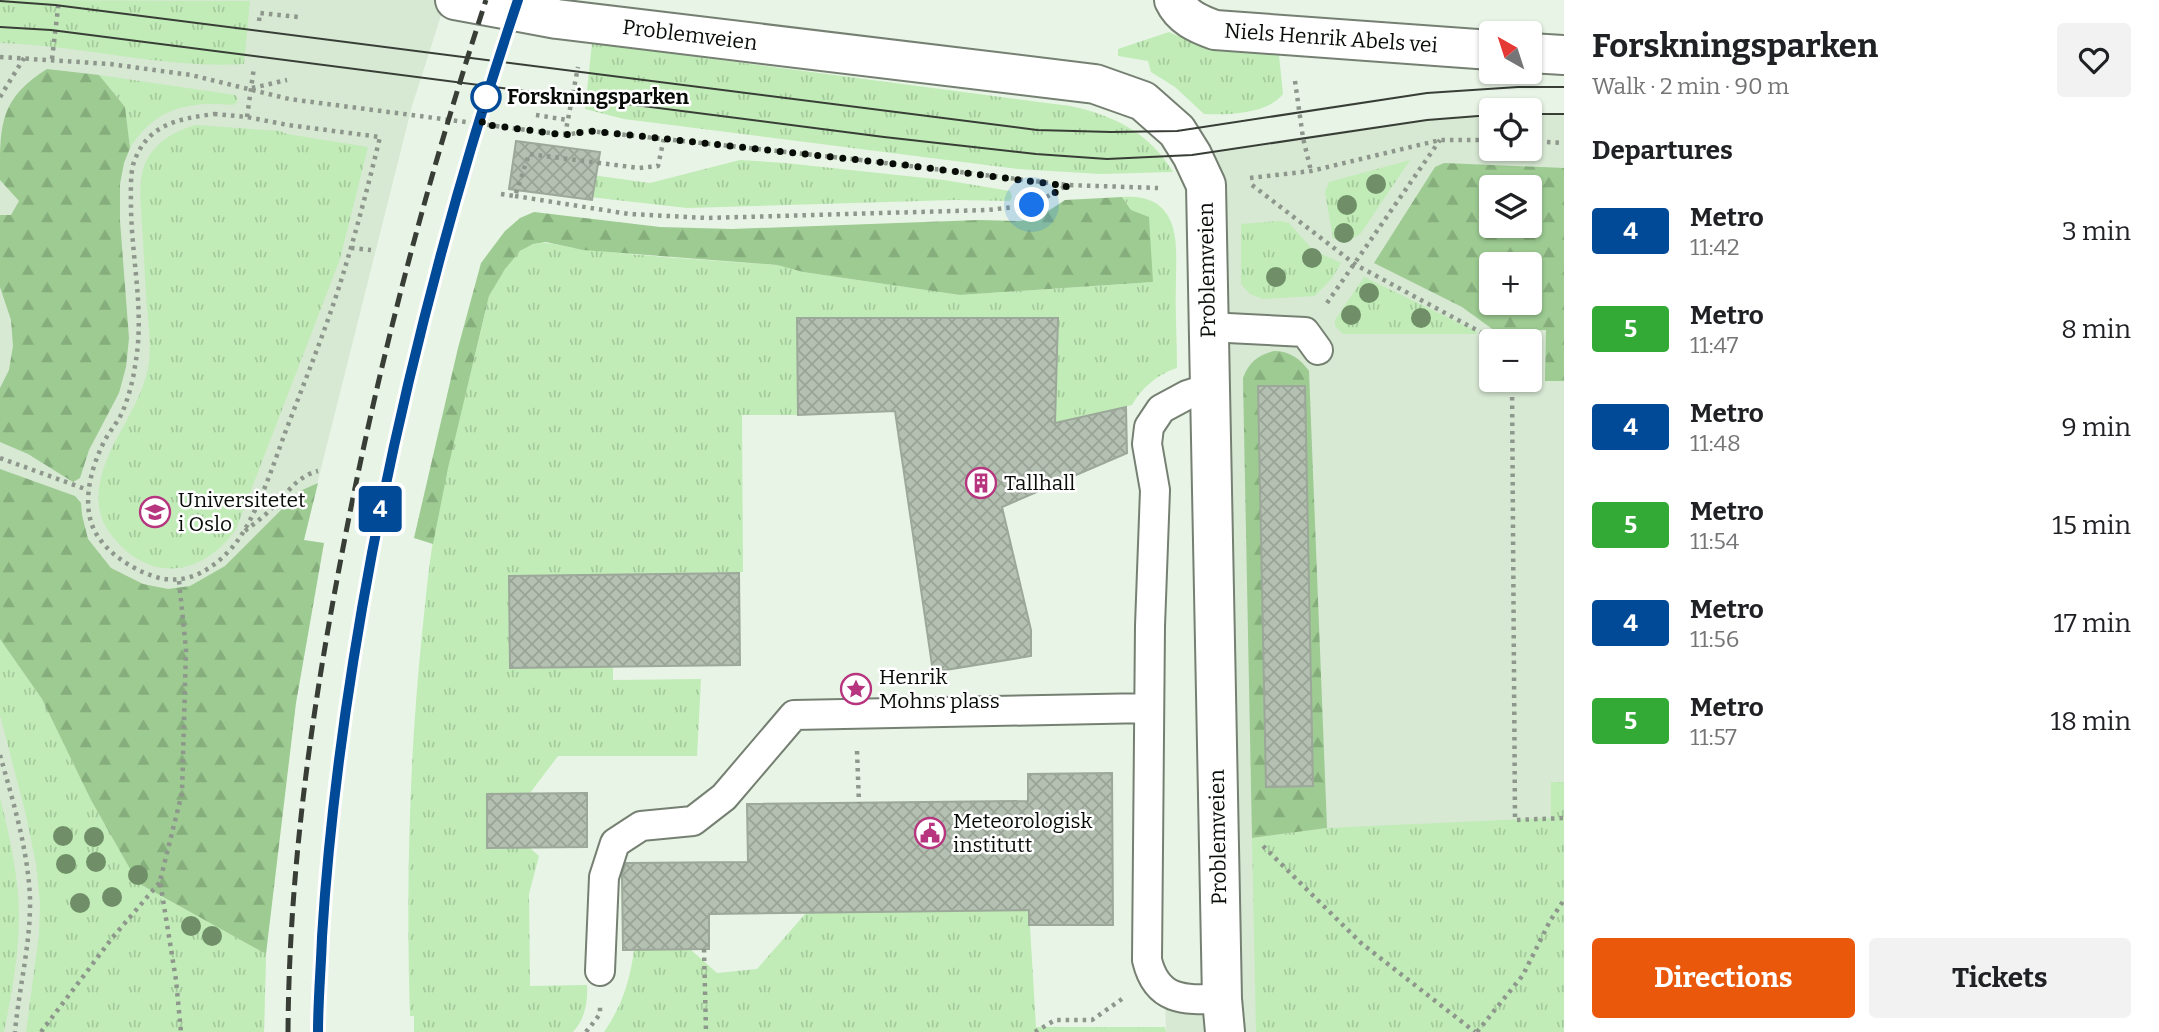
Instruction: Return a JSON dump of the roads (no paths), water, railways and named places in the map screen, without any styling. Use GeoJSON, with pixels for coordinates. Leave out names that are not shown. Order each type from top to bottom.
{"type":"FeatureCollection","features":[{"type":"Feature","properties":{"kind":"street","name":"Problemveien"},"geometry":{"type":"LineString","coordinates":[[455,0],[570,21],[1095,84],[1143,101],[1177,131],[1206,185],[1223,1016]]}},
{"type":"Feature","properties":{"kind":"street","name":"Niels Henrik Abels vei"},"geometry":{"type":"LineString","coordinates":[[1176,4],[1196,23],[1215,30],[1479,49]]}},
{"type":"Feature","properties":{"kind":"street"},"geometry":{"type":"LineString","coordinates":[[1542,54],[1564,55]]}},
{"type":"Feature","properties":{"kind":"lane"},"geometry":{"type":"LineString","coordinates":[[1208,327],[1312,341]]}},
{"type":"Feature","properties":{"kind":"lane"},"geometry":{"type":"LineString","coordinates":[[1209,388],[1187,395],[1161,409],[1149,427],[1147,444],[1155,490],[1149,708],[1147,960],[1151,978],[1165,992],[1223,1016]]}},
{"type":"Feature","properties":{"kind":"lane"},"geometry":{"type":"LineString","coordinates":[[600,971],[604,877],[615,843],[641,826],[693,821],[724,797],[794,715],[1149,708]]}},
{"type":"Feature","properties":{"kind":"tram line"},"geometry":{"type":"LineString","coordinates":[[0,1],[55,5],[1037,130],[1177,131],[1427,93],[1564,87]]}},
{"type":"Feature","properties":{"kind":"tram line"},"geometry":{"type":"LineString","coordinates":[[0,27],[51,30],[884,137],[1107,159],[1192,155],[1427,120],[1479,116]]}},
{"type":"Feature","properties":{"kind":"tram line"},"geometry":{"type":"LineString","coordinates":[[1542,114],[1564,114]]}},
{"type":"Feature","properties":{"kind":"railway"},"geometry":{"type":"LineString","coordinates":[[288,1032],[292,915],[303,799],[339,569],[385,353],[403,282],[442,141],[486,0]]}},
{"type":"Feature","properties":{"kind":"railway"},"geometry":{"type":"LineString","coordinates":[[318,1032],[327,851],[351,672],[372,553],[401,413],[454,205],[517,0]]}},
{"type":"Feature","properties":{"kind":"metro line","name":"4"},"geometry":{"type":"LineString","coordinates":[[318,1032],[328,848],[337,762],[356,635],[386,478],[402,404],[441,255],[495,66],[518,0]]}},
{"type":"Feature","properties":{"kind":"place","name":"Forskningsparken"},"geometry":{"type":"Point","coordinates":[486,97]}},
{"type":"Feature","properties":{"kind":"place","name":"Tallhall"},"geometry":{"type":"Point","coordinates":[981,483]}},
{"type":"Feature","properties":{"kind":"place","name":"Universitetet i Oslo"},"geometry":{"type":"Point","coordinates":[155,512]}},
{"type":"Feature","properties":{"kind":"place","name":"Henrik Mohns plass"},"geometry":{"type":"Point","coordinates":[856,689]}},
{"type":"Feature","properties":{"kind":"place","name":"Meteorologisk institutt"},"geometry":{"type":"Point","coordinates":[930,833]}}]}
